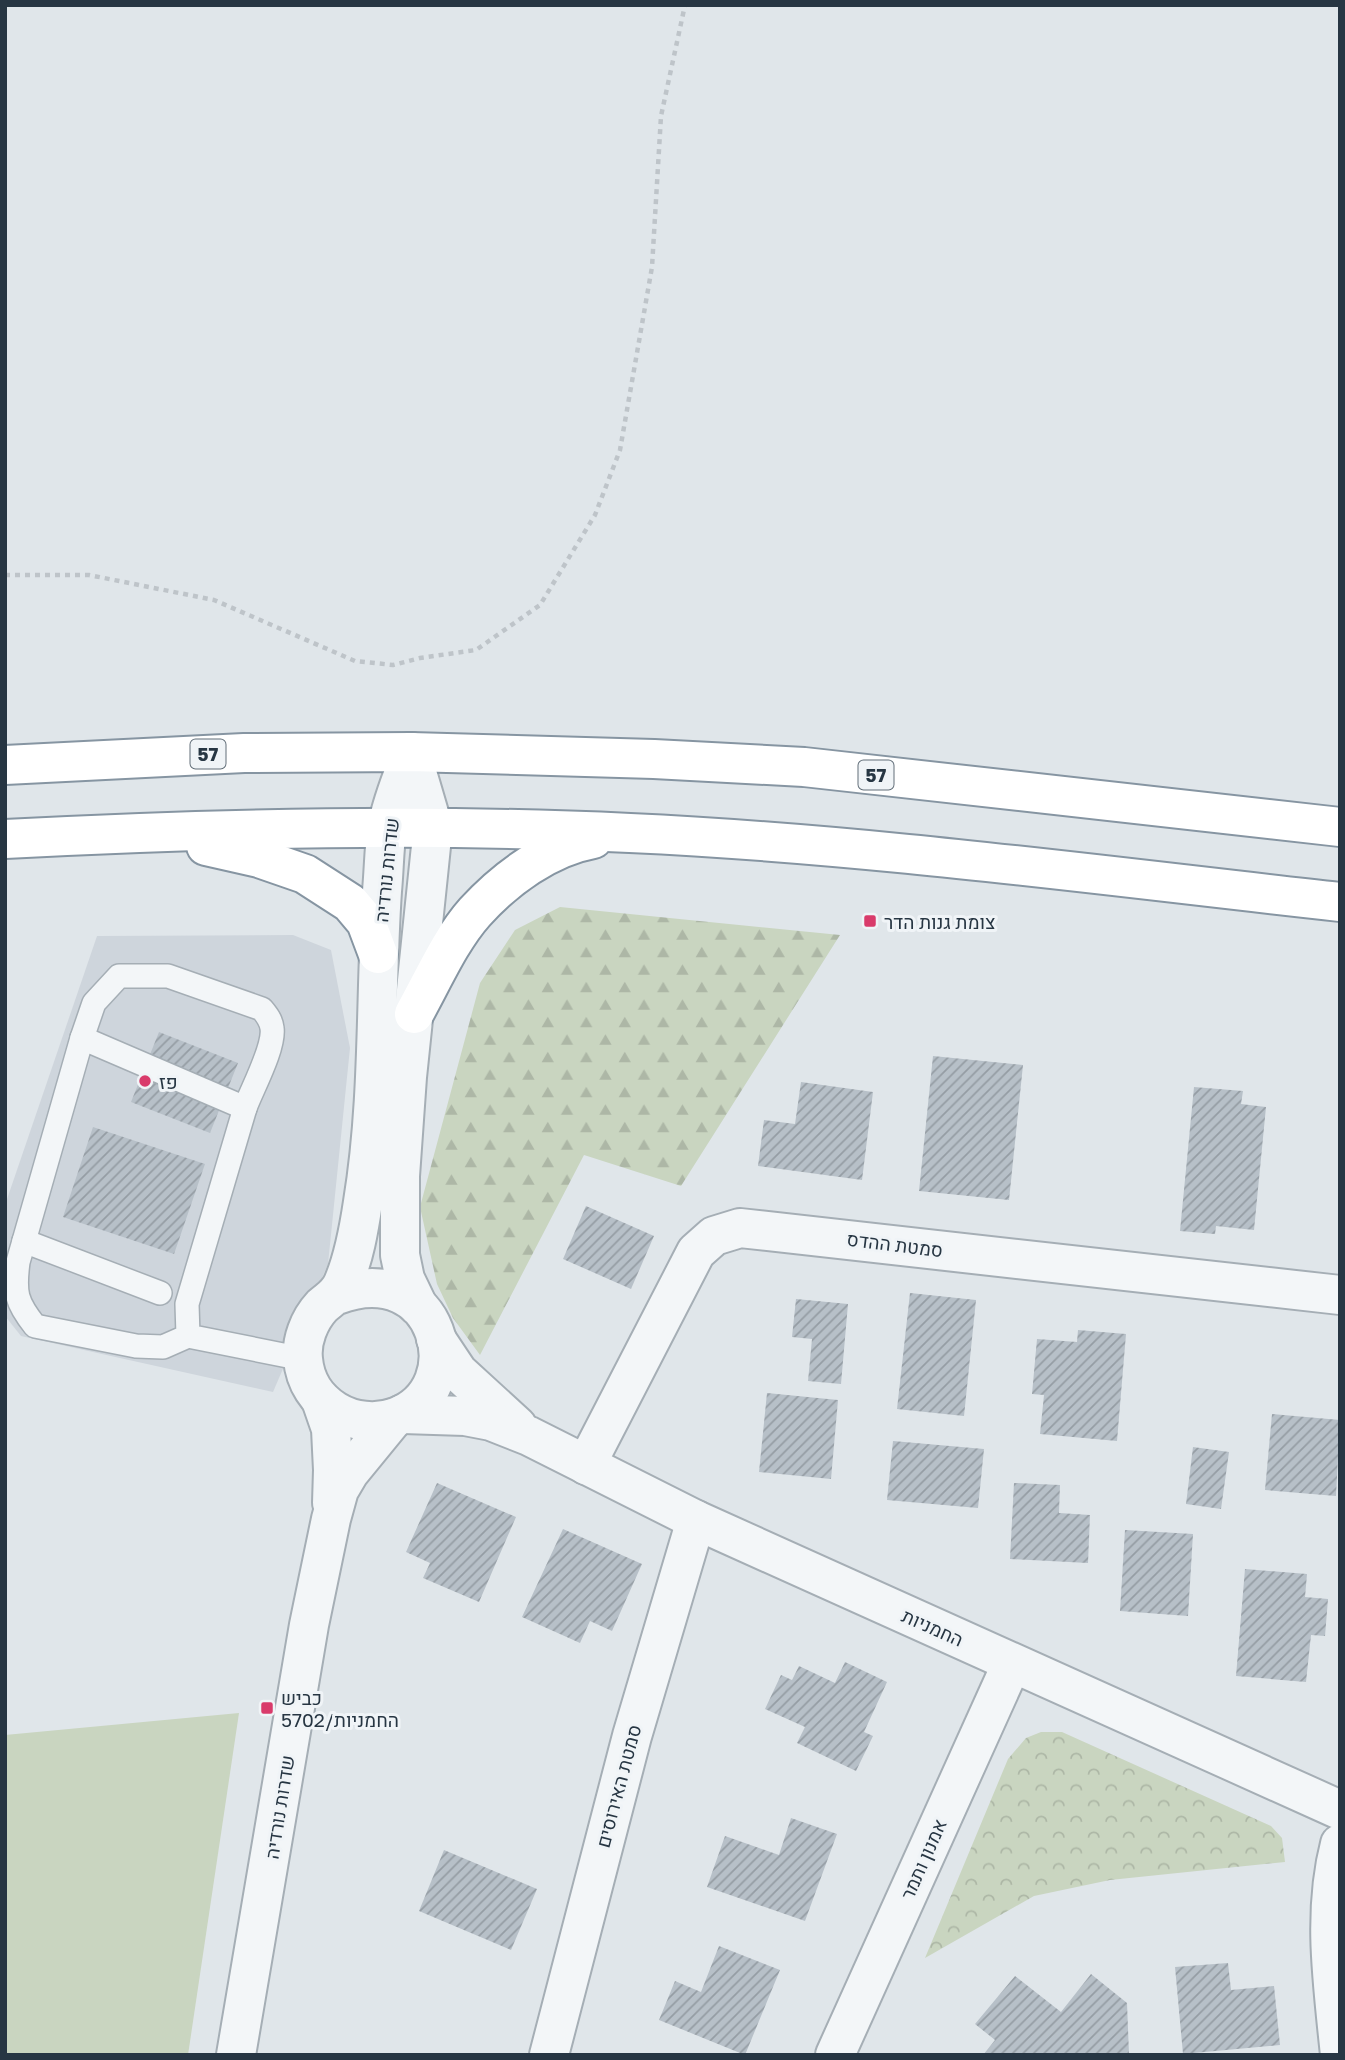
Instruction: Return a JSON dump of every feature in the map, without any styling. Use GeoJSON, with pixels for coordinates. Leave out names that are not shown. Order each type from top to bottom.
{"type":"FeatureCollection","features":[{"type":"Feature","properties":{"kind":"highway","name":"57"},"geometry":{"type":"LineString","coordinates":[[5,765],[244,753],[411,752],[654,759],[804,767],[1340,827]]}},
{"type":"Feature","properties":{"kind":"highway"},"geometry":{"type":"LineString","coordinates":[[5,839],[387,826],[630,833],[926,856],[1340,902]]}},
{"type":"Feature","properties":{"kind":"highway"},"geometry":{"type":"LineString","coordinates":[[149,833],[259,858],[305,874],[350,903],[366,922],[378,954]]}},
{"type":"Feature","properties":{"kind":"highway"},"geometry":{"type":"LineString","coordinates":[[414,1014],[475,912],[517,874],[538,861],[585,841],[630,833]]}},
{"type":"Feature","properties":{"kind":"street","name":"שדרות נורדיה"},"geometry":{"type":"LineString","coordinates":[[337,1295],[351,1263],[366,1184],[387,826],[411,752]]}},
{"type":"Feature","properties":{"kind":"street","name":"שדרות נורדיה"},"geometry":{"type":"LineString","coordinates":[[411,752],[433,827],[407,1077],[399,1216],[402,1267],[418,1306]]}},
{"type":"Feature","properties":{"kind":"street","name":"סמטת ההדס"},"geometry":{"type":"LineString","coordinates":[[586,1465],[696,1252],[714,1236],[740,1228],[1340,1295]]}},
{"type":"Feature","properties":{"kind":"street"},"geometry":{"type":"LineString","coordinates":[[373,1287],[391,1289],[418,1306],[433,1328],[438,1347],[437,1368],[430,1387],[419,1402],[398,1416],[366,1422],[348,1418],[330,1409],[307,1378],[303,1359],[304,1339],[311,1322],[322,1307],[337,1295],[373,1287]]}},
{"type":"Feature","properties":{"kind":"street","name":"החמניות"},"geometry":{"type":"LineString","coordinates":[[436,1339],[458,1372],[529,1436]]}},
{"type":"Feature","properties":{"kind":"street","name":"שדרות נורדיה"},"geometry":{"type":"LineString","coordinates":[[321,1399],[331,1429],[331,1519]]}},
{"type":"Feature","properties":{"kind":"street","name":"שדרות נורדיה"},"geometry":{"type":"LineString","coordinates":[[236,2055],[309,1625],[331,1519],[344,1481],[398,1416]]}},
{"type":"Feature","properties":{"kind":"street","name":"החמניות"},"geometry":{"type":"LineString","coordinates":[[398,1416],[465,1416],[529,1436],[696,1520],[1340,1810]]}},
{"type":"Feature","properties":{"kind":"street","name":"סמטת האירוסים"},"geometry":{"type":"LineString","coordinates":[[549,2055],[632,1736],[696,1520]]}},
{"type":"Feature","properties":{"kind":"street","name":"אמנון ותמר"},"geometry":{"type":"LineString","coordinates":[[835,2055],[1012,1663]]}},
{"type":"Feature","properties":{"kind":"street"},"geometry":{"type":"LineString","coordinates":[[1340,1844],[1330,1894],[1330,1943],[1340,2055]]}},
{"type":"Feature","properties":{"kind":"lane"},"geometry":{"type":"LineString","coordinates":[[188,1336],[187,1304],[245,1108],[270,1046],[273,1030],[269,1017],[262,1009],[168,976],[119,976],[94,1003],[82,1038],[18,1262],[16,1282],[19,1306],[35,1326],[136,1346],[163,1347],[188,1336],[303,1359]]}},
{"type":"Feature","properties":{"kind":"lane"},"geometry":{"type":"LineString","coordinates":[[82,1038],[245,1108]]}},
{"type":"Feature","properties":{"kind":"lane"},"geometry":{"type":"LineString","coordinates":[[24,1241],[160,1293]]}},
{"type":"Feature","properties":{"kind":"path"},"geometry":{"type":"LineString","coordinates":[[5,575],[89,575],[214,600],[355,661],[393,665],[476,650],[540,605],[594,515],[620,450],[652,267],[661,116],[685,5]]}},
{"type":"Feature","properties":{"kind":"shaded area"},"geometry":{"type":"Polygon","coordinates":[[[293,935],[331,950],[350,1048],[328,1264],[273,1392],[21,1336],[5,1316],[5,1205],[97,936],[293,935]]]}},
{"type":"Feature","properties":{"kind":"green space"},"geometry":{"type":"Polygon","coordinates":[[[560,907],[840,935],[681,1186],[584,1155],[480,1355],[453,1318],[437,1284],[420,1207],[480,983],[515,930],[560,907]]]}},
{"type":"Feature","properties":{"kind":"green space"},"geometry":{"type":"Polygon","coordinates":[[[239,1713],[188,2055],[5,2055],[5,1735],[239,1713]]]}},
{"type":"Feature","properties":{"kind":"green space"},"geometry":{"type":"Polygon","coordinates":[[[1041,1732],[1062,1732],[1271,1826],[1282,1838],[1285,1862],[1110,1880],[1034,1896],[925,1958],[1008,1759],[1026,1738],[1041,1732]]]}},
{"type":"Feature","properties":{"kind":"building"},"geometry":{"type":"Polygon","coordinates":[[[159,1032],[238,1063],[210,1133],[131,1102],[159,1032]]]}},
{"type":"Feature","properties":{"kind":"building"},"geometry":{"type":"Polygon","coordinates":[[[933,1056],[1023,1065],[1009,1200],[919,1191],[933,1056]]]}},
{"type":"Feature","properties":{"kind":"building"},"geometry":{"type":"Polygon","coordinates":[[[801,1082],[873,1092],[862,1180],[758,1166],[764,1120],[795,1124],[801,1082]]]}},
{"type":"Feature","properties":{"kind":"building"},"geometry":{"type":"Polygon","coordinates":[[[1194,1087],[1243,1091],[1241,1104],[1266,1107],[1254,1230],[1216,1226],[1215,1234],[1180,1231],[1194,1087]]]}},
{"type":"Feature","properties":{"kind":"building"},"geometry":{"type":"Polygon","coordinates":[[[93,1127],[205,1164],[174,1254],[63,1217],[93,1127]]]}},
{"type":"Feature","properties":{"kind":"building"},"geometry":{"type":"Polygon","coordinates":[[[586,1206],[654,1236],[631,1289],[563,1259],[586,1206]]]}},
{"type":"Feature","properties":{"kind":"building"},"geometry":{"type":"Polygon","coordinates":[[[910,1293],[976,1300],[964,1416],[897,1409],[910,1293]]]}},
{"type":"Feature","properties":{"kind":"building"},"geometry":{"type":"Polygon","coordinates":[[[796,1299],[848,1304],[841,1384],[808,1381],[812,1339],[792,1337],[796,1299]]]}},
{"type":"Feature","properties":{"kind":"building"},"geometry":{"type":"Polygon","coordinates":[[[1078,1330],[1126,1334],[1117,1441],[1040,1434],[1044,1395],[1032,1394],[1037,1339],[1077,1342],[1078,1330]]]}},
{"type":"Feature","properties":{"kind":"building"},"geometry":{"type":"Polygon","coordinates":[[[767,1393],[838,1400],[831,1479],[759,1472],[767,1393]]]}},
{"type":"Feature","properties":{"kind":"building"},"geometry":{"type":"Polygon","coordinates":[[[1272,1414],[1340,1420],[1336,1496],[1265,1490],[1272,1414]]]}},
{"type":"Feature","properties":{"kind":"building"},"geometry":{"type":"Polygon","coordinates":[[[893,1441],[984,1449],[978,1508],[887,1500],[893,1441]]]}},
{"type":"Feature","properties":{"kind":"building"},"geometry":{"type":"Polygon","coordinates":[[[1193,1447],[1229,1452],[1221,1509],[1186,1504],[1193,1447]]]}},
{"type":"Feature","properties":{"kind":"building"},"geometry":{"type":"Polygon","coordinates":[[[437,1483],[516,1517],[479,1602],[423,1578],[430,1563],[406,1552],[437,1483]]]}},
{"type":"Feature","properties":{"kind":"building"},"geometry":{"type":"Polygon","coordinates":[[[1014,1483],[1060,1485],[1059,1513],[1090,1515],[1088,1563],[1010,1559],[1014,1483]]]}},
{"type":"Feature","properties":{"kind":"building"},"geometry":{"type":"Polygon","coordinates":[[[563,1529],[642,1564],[612,1631],[590,1621],[580,1643],[522,1617],[563,1529]]]}},
{"type":"Feature","properties":{"kind":"building"},"geometry":{"type":"Polygon","coordinates":[[[1125,1530],[1193,1534],[1188,1616],[1120,1611],[1125,1530]]]}},
{"type":"Feature","properties":{"kind":"building"},"geometry":{"type":"Polygon","coordinates":[[[1245,1569],[1307,1574],[1305,1597],[1328,1599],[1325,1636],[1311,1635],[1306,1682],[1236,1676],[1245,1569]]]}},
{"type":"Feature","properties":{"kind":"building"},"geometry":{"type":"Polygon","coordinates":[[[845,1662],[887,1682],[864,1732],[873,1736],[856,1771],[797,1743],[805,1727],[765,1709],[781,1675],[792,1680],[799,1666],[835,1683],[845,1662]]]}},
{"type":"Feature","properties":{"kind":"building"},"geometry":{"type":"Polygon","coordinates":[[[791,1818],[837,1834],[805,1921],[707,1887],[725,1836],[779,1855],[791,1818]]]}},
{"type":"Feature","properties":{"kind":"building"},"geometry":{"type":"Polygon","coordinates":[[[444,1850],[537,1889],[511,1950],[419,1911],[444,1850]]]}},
{"type":"Feature","properties":{"kind":"building"},"geometry":{"type":"Polygon","coordinates":[[[719,1946],[780,1970],[745,2055],[659,2020],[675,1981],[701,1992],[719,1946]]]}},
{"type":"Feature","properties":{"kind":"building"},"geometry":{"type":"Polygon","coordinates":[[[1228,1963],[1231,1990],[1274,1986],[1280,2045],[1183,2054],[1175,1967],[1228,1963]]]}},
{"type":"Feature","properties":{"kind":"building"},"geometry":{"type":"Polygon","coordinates":[[[1091,1974],[1127,2003],[1129,2054],[983,2055],[995,2040],[975,2024],[1015,1976],[1061,2012],[1091,1974]]]}},
{"type":"Feature","properties":{"kind":"place","name":"צומת גנות הדר"},"geometry":{"type":"Point","coordinates":[870,921]}},
{"type":"Feature","properties":{"kind":"place","name":"פז"},"geometry":{"type":"Point","coordinates":[145,1081]}},
{"type":"Feature","properties":{"kind":"place","name":"כביש 5702/החמניות"},"geometry":{"type":"Point","coordinates":[267,1708]}}]}
